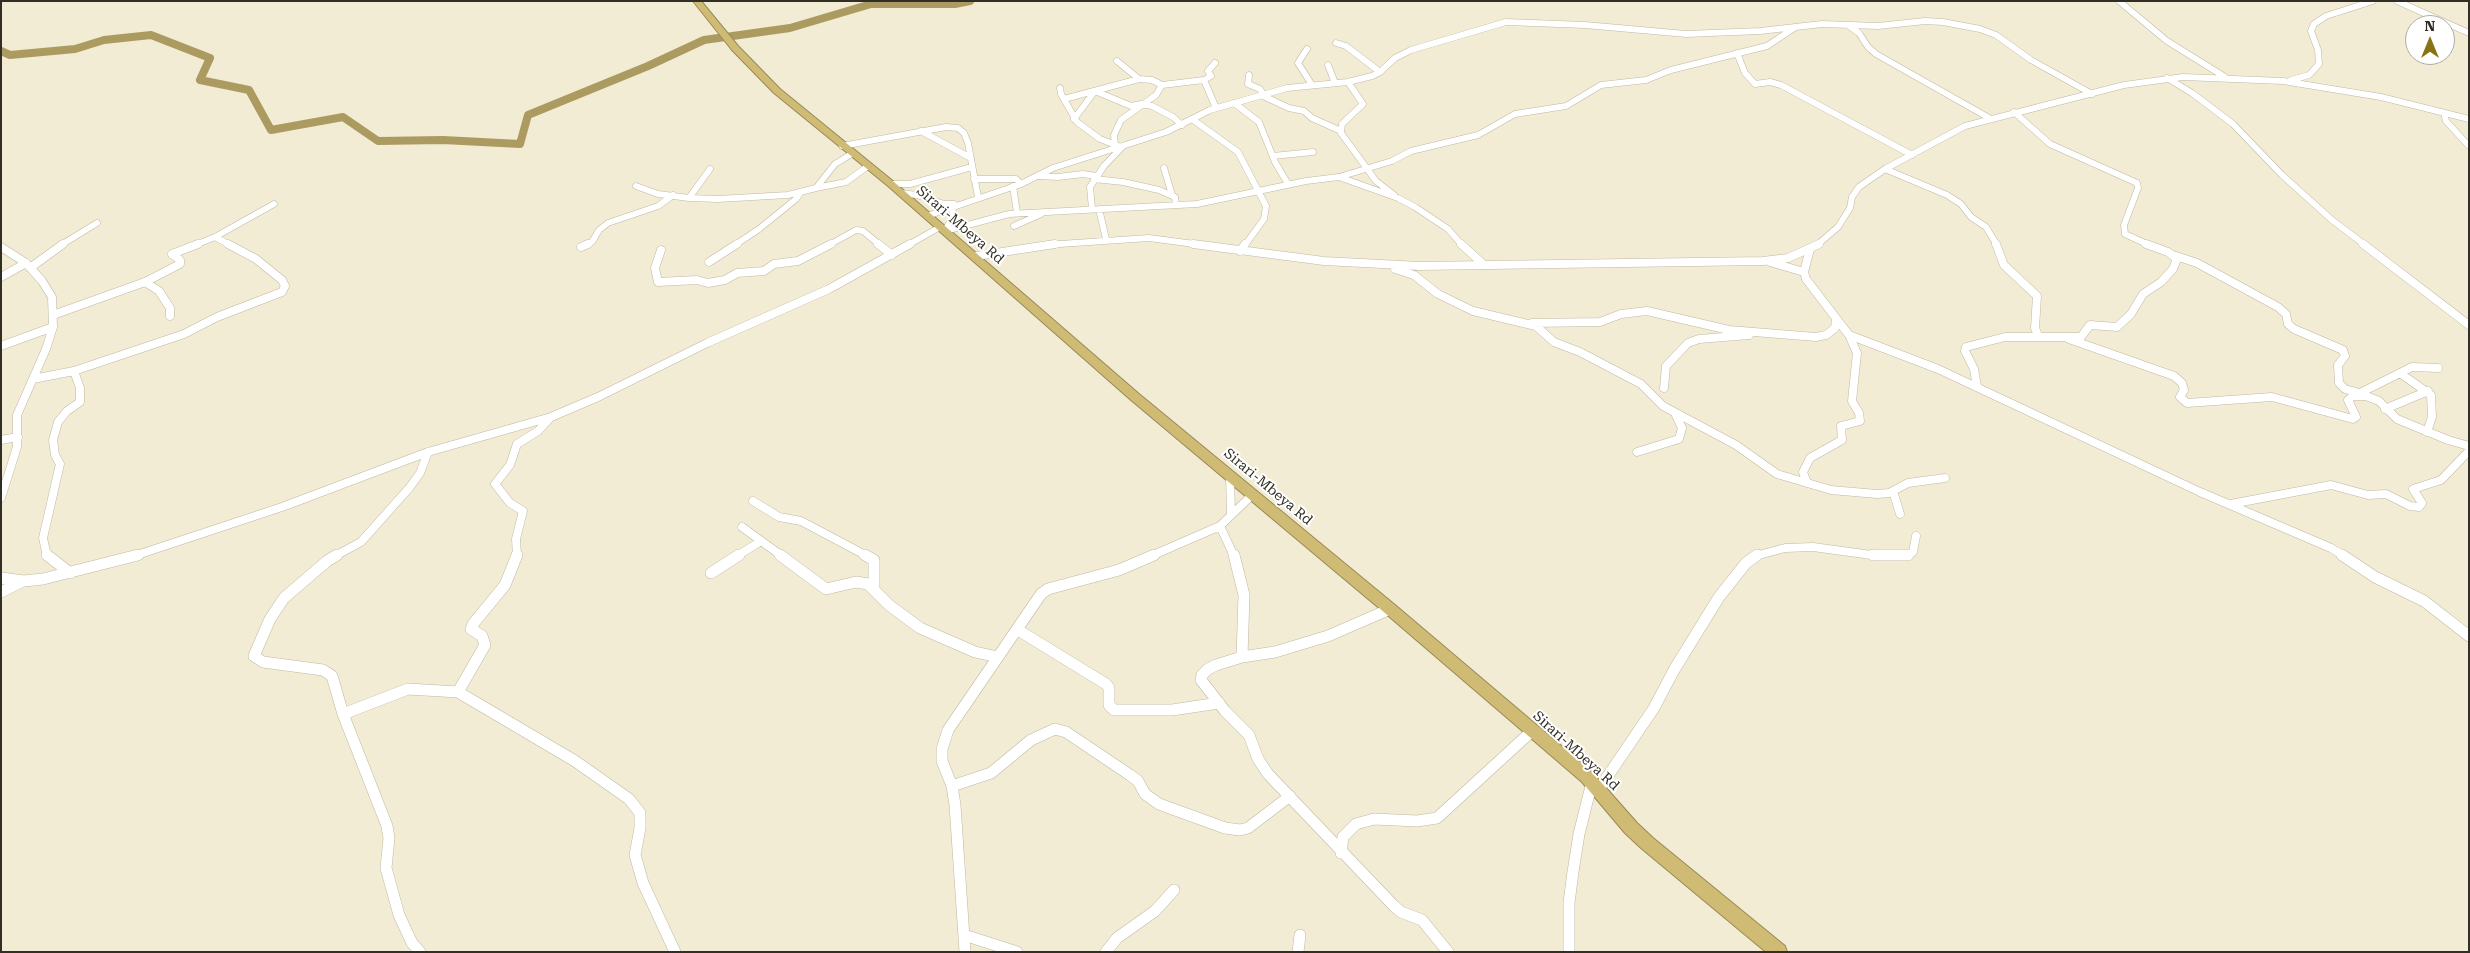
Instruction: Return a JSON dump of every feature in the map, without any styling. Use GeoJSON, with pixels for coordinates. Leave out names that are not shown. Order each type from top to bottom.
{"type":"FeatureCollection","features":[{"type":"Feature","properties":{"kind":"highway","name":"Sirari-Mbeya Rd"},"geometry":{"type":"LineString","coordinates":[[697,1],[735,48],[778,91],[976,256],[1128,390],[1390,609],[1595,785],[1630,828],[1779,952]]}},
{"type":"Feature","properties":{"kind":"street"},"geometry":{"type":"LineString","coordinates":[[2119,1],[2172,44],[2228,78]]}},
{"type":"Feature","properties":{"kind":"street"},"geometry":{"type":"LineString","coordinates":[[2284,82],[2309,75],[2318,64],[2318,50],[2311,31],[2314,24],[2326,16],[2373,1]]}},
{"type":"Feature","properties":{"kind":"street"},"geometry":{"type":"LineString","coordinates":[[2397,1],[2469,33]]}},
{"type":"Feature","properties":{"kind":"street"},"geometry":{"type":"LineString","coordinates":[[927,216],[1017,185],[1036,176],[1120,146],[1166,132],[1216,108],[1286,88],[1348,82],[1380,72],[1390,61],[1411,50],[1506,22],[1584,25],[1686,34],[1794,28],[1822,24],[1878,26],[1924,21],[1984,30],[1996,35],[2031,60],[2092,94]]}},
{"type":"Feature","properties":{"kind":"street"},"geometry":{"type":"LineString","coordinates":[[1847,25],[1856,30],[1868,47],[1876,54],[1913,72],[1991,119]]}},
{"type":"Feature","properties":{"kind":"street"},"geometry":{"type":"LineString","coordinates":[[1,592],[24,581],[70,573],[130,558],[282,507],[428,452],[551,417],[598,397],[707,343],[829,289],[943,229],[1017,213],[1197,204],[1288,184],[1339,176],[1398,159],[1411,150],[1478,134],[1515,114],[1566,106],[1601,85],[1646,80],[1664,72],[1774,44],[1794,28]]}},
{"type":"Feature","properties":{"kind":"street"},"geometry":{"type":"LineString","coordinates":[[1336,43],[1348,47],[1380,72]]}},
{"type":"Feature","properties":{"kind":"street"},"geometry":{"type":"LineString","coordinates":[[1306,50],[1298,63],[1312,85]]}},
{"type":"Feature","properties":{"kind":"street"},"geometry":{"type":"LineString","coordinates":[[1737,53],[1745,74],[1755,84],[1770,82],[1781,85],[1912,155]]}},
{"type":"Feature","properties":{"kind":"street"},"geometry":{"type":"LineString","coordinates":[[1117,62],[1139,78]]}},
{"type":"Feature","properties":{"kind":"street"},"geometry":{"type":"LineString","coordinates":[[1064,99],[1139,78],[1152,80],[1162,85],[1204,80],[1211,76],[1212,74],[1208,71],[1215,63]]}},
{"type":"Feature","properties":{"kind":"street"},"geometry":{"type":"LineString","coordinates":[[1328,65],[1335,83]]}},
{"type":"Feature","properties":{"kind":"street"},"geometry":{"type":"LineString","coordinates":[[1249,75],[1248,84],[1259,89],[1262,95],[1289,108],[1304,111],[1312,118],[1341,131],[1376,181],[1398,198],[1448,229],[1483,264]]}},
{"type":"Feature","properties":{"kind":"street"},"geometry":{"type":"LineString","coordinates":[[2167,78],[2206,102],[2233,124],[2282,175],[2338,226],[2469,325]]}},
{"type":"Feature","properties":{"kind":"street"},"geometry":{"type":"LineString","coordinates":[[976,256],[1051,244],[1106,239],[1168,240],[1324,261],[1420,266],[1788,258],[1810,249],[1838,227],[1850,208],[1852,197],[1859,187],[1885,169],[1965,126],[2124,85],[2167,78],[2228,78],[2284,82],[2381,97],[2469,120]]}},
{"type":"Feature","properties":{"kind":"street"},"geometry":{"type":"LineString","coordinates":[[1204,80],[1210,98],[1216,108]]}},
{"type":"Feature","properties":{"kind":"street"},"geometry":{"type":"LineString","coordinates":[[1341,131],[1342,124],[1363,104],[1348,82]]}},
{"type":"Feature","properties":{"kind":"street"},"geometry":{"type":"LineString","coordinates":[[1120,146],[1115,132],[1122,118],[1156,95],[1162,88],[1162,85]]}},
{"type":"Feature","properties":{"kind":"street"},"geometry":{"type":"LineString","coordinates":[[1060,88],[1074,119],[1097,138],[1120,146]]}},
{"type":"Feature","properties":{"kind":"street"},"geometry":{"type":"LineString","coordinates":[[1095,91],[1110,99],[1131,106],[1144,104],[1167,113],[1182,125]]}},
{"type":"Feature","properties":{"kind":"street"},"geometry":{"type":"LineString","coordinates":[[1074,119],[1095,91]]}},
{"type":"Feature","properties":{"kind":"street"},"geometry":{"type":"LineString","coordinates":[[1110,99],[1120,111],[1122,118]]}},
{"type":"Feature","properties":{"kind":"street"},"geometry":{"type":"LineString","coordinates":[[1234,103],[1259,122],[1273,156],[1288,184]]}},
{"type":"Feature","properties":{"kind":"street"},"geometry":{"type":"LineString","coordinates":[[2014,112],[2050,144],[2136,183],[2138,188],[2124,231],[2133,239],[2197,263],[2278,307],[2286,314],[2288,324],[2294,329],[2344,350],[2345,356],[2338,365],[2339,383],[2347,390],[2376,399],[2397,419],[2427,432],[2469,446]]}},
{"type":"Feature","properties":{"kind":"street"},"geometry":{"type":"LineString","coordinates":[[2444,113],[2446,121],[2469,146]]}},
{"type":"Feature","properties":{"kind":"street"},"geometry":{"type":"LineString","coordinates":[[1192,119],[1238,152],[1266,206],[1266,216],[1240,251]]}},
{"type":"Feature","properties":{"kind":"street"},"geometry":{"type":"LineString","coordinates":[[816,188],[848,150],[921,131],[946,127],[958,128],[964,133],[968,143],[978,197]]}},
{"type":"Feature","properties":{"kind":"street"},"geometry":{"type":"LineString","coordinates":[[921,131],[969,156]]}},
{"type":"Feature","properties":{"kind":"street"},"geometry":{"type":"LineString","coordinates":[[1106,239],[1090,187],[1120,146]]}},
{"type":"Feature","properties":{"kind":"street"},"geometry":{"type":"LineString","coordinates":[[1273,156],[1313,152]]}},
{"type":"Feature","properties":{"kind":"street"},"geometry":{"type":"LineString","coordinates":[[636,186],[658,194],[689,198],[742,198],[801,192],[846,182],[868,166]]}},
{"type":"Feature","properties":{"kind":"street"},"geometry":{"type":"LineString","coordinates":[[896,189],[972,167]]}},
{"type":"Feature","properties":{"kind":"street"},"geometry":{"type":"LineString","coordinates":[[1164,168],[1167,172],[1167,180],[1172,196]]}},
{"type":"Feature","properties":{"kind":"street"},"geometry":{"type":"LineString","coordinates":[[689,198],[710,169]]}},
{"type":"Feature","properties":{"kind":"street"},"geometry":{"type":"LineString","coordinates":[[1885,169],[1947,195],[1960,204],[1971,217],[1986,227],[1995,240],[2004,264],[2036,296],[2035,328],[2038,336]]}},
{"type":"Feature","properties":{"kind":"street"},"geometry":{"type":"LineString","coordinates":[[1036,176],[1058,177],[1083,174],[1122,182],[1159,190],[1175,197],[1176,205]]}},
{"type":"Feature","properties":{"kind":"street"},"geometry":{"type":"LineString","coordinates":[[1339,176],[1398,198]]}},
{"type":"Feature","properties":{"kind":"street"},"geometry":{"type":"LineString","coordinates":[[974,179],[1016,179],[1017,213]]}},
{"type":"Feature","properties":{"kind":"street"},"geometry":{"type":"LineString","coordinates":[[1159,190],[1167,180]]}},
{"type":"Feature","properties":{"kind":"street"},"geometry":{"type":"LineString","coordinates":[[896,189],[944,204],[962,203]]}},
{"type":"Feature","properties":{"kind":"street"},"geometry":{"type":"LineString","coordinates":[[709,262],[759,229],[796,199],[801,192]]}},
{"type":"Feature","properties":{"kind":"street"},"geometry":{"type":"LineString","coordinates":[[581,247],[592,242],[599,230],[608,223],[658,206],[673,195]]}},
{"type":"Feature","properties":{"kind":"street"},"geometry":{"type":"LineString","coordinates":[[53,315],[145,282],[180,264],[180,260],[172,254],[214,237],[274,204]]}},
{"type":"Feature","properties":{"kind":"street"},"geometry":{"type":"LineString","coordinates":[[943,229],[952,218],[953,206]]}},
{"type":"Feature","properties":{"kind":"street"},"geometry":{"type":"LineString","coordinates":[[1014,226],[1045,211]]}},
{"type":"Feature","properties":{"kind":"street"},"geometry":{"type":"LineString","coordinates":[[1,277],[28,266],[97,222]]}},
{"type":"Feature","properties":{"kind":"street"},"geometry":{"type":"LineString","coordinates":[[661,250],[655,268],[658,282],[697,280],[708,284],[725,280],[737,273],[764,271],[774,264],[798,261],[856,230],[863,231],[892,255]]}},
{"type":"Feature","properties":{"kind":"street"},"geometry":{"type":"LineString","coordinates":[[33,379],[74,371],[184,334],[217,317],[282,292],[285,286],[282,280],[256,259],[214,237]]}},
{"type":"Feature","properties":{"kind":"street"},"geometry":{"type":"LineString","coordinates":[[1,248],[28,266],[42,281],[52,297],[53,315],[53,327],[17,415],[18,437],[1,498]]}},
{"type":"Feature","properties":{"kind":"street"},"geometry":{"type":"LineString","coordinates":[[1804,272],[1810,249]]}},
{"type":"Feature","properties":{"kind":"street"},"geometry":{"type":"LineString","coordinates":[[1977,387],[1974,369],[1965,351],[1966,347],[2005,337],[2084,335],[2090,325],[2115,328],[2132,314],[2143,294],[2162,282],[2173,268],[2177,259],[2172,254]]}},
{"type":"Feature","properties":{"kind":"street"},"geometry":{"type":"LineString","coordinates":[[1763,260],[1804,272],[1848,335],[1857,353],[1852,401],[1859,413],[1860,421],[1841,426],[1842,440],[1810,458],[1803,472],[1807,483]]}},
{"type":"Feature","properties":{"kind":"street"},"geometry":{"type":"LineString","coordinates":[[1370,263],[1409,273],[1438,294],[1473,311],[1529,323],[1600,322],[1610,320],[1622,314],[1648,311],[1728,330],[1759,334],[1822,337],[1835,328],[1836,319]]}},
{"type":"Feature","properties":{"kind":"street"},"geometry":{"type":"LineString","coordinates":[[145,282],[159,291],[170,308],[170,316]]}},
{"type":"Feature","properties":{"kind":"street"},"geometry":{"type":"LineString","coordinates":[[1529,323],[1539,328],[1554,342],[1580,352],[1641,384],[1660,404],[1736,445],[1763,463],[1773,473],[1842,491],[1884,494],[1908,483],[1945,478]]}},
{"type":"Feature","properties":{"kind":"street"},"geometry":{"type":"LineString","coordinates":[[1,346],[53,327]]}},
{"type":"Feature","properties":{"kind":"street"},"geometry":{"type":"LineString","coordinates":[[1664,388],[1666,366],[1692,340],[1759,334]]}},
{"type":"Feature","properties":{"kind":"street"},"geometry":{"type":"LineString","coordinates":[[1848,335],[1938,369],[2342,554],[2375,577],[2424,601],[2469,636]]}},
{"type":"Feature","properties":{"kind":"street"},"geometry":{"type":"LineString","coordinates":[[2064,337],[2174,376],[2182,383],[2184,390],[2180,397],[2186,403],[2272,397],[2353,419],[2356,417],[2348,400],[2352,396],[2363,394],[2416,366],[2438,368]]}},
{"type":"Feature","properties":{"kind":"street"},"geometry":{"type":"LineString","coordinates":[[70,573],[47,557],[43,538],[60,464],[55,455],[53,440],[58,422],[67,411],[80,402],[80,388],[74,371]]}},
{"type":"Feature","properties":{"kind":"street"},"geometry":{"type":"LineString","coordinates":[[2400,373],[2428,391],[2431,395],[2432,417],[2427,432]]}},
{"type":"Feature","properties":{"kind":"street"},"geometry":{"type":"LineString","coordinates":[[2385,409],[2428,391]]}},
{"type":"Feature","properties":{"kind":"street"},"geometry":{"type":"LineString","coordinates":[[1637,452],[1679,439],[1682,428],[1675,413]]}},
{"type":"Feature","properties":{"kind":"street"},"geometry":{"type":"LineString","coordinates":[[458,692],[485,645],[482,636],[472,629],[473,624],[505,585],[518,553],[516,539],[523,511],[510,503],[496,484],[510,465],[517,444],[538,431],[551,417]]}},
{"type":"Feature","properties":{"kind":"street"},"geometry":{"type":"LineString","coordinates":[[1,440],[18,437]]}},
{"type":"Feature","properties":{"kind":"street"},"geometry":{"type":"LineString","coordinates":[[2230,504],[2330,486],[2368,494],[2386,494],[2410,506],[2418,507],[2422,502],[2413,489],[2441,480],[2469,451]]}},
{"type":"Feature","properties":{"kind":"street"},"geometry":{"type":"LineString","coordinates":[[420,952],[412,943],[398,915],[386,868],[389,838],[387,826],[343,714],[332,676],[326,671],[258,661],[254,656],[270,619],[284,598],[327,561],[361,542],[410,487],[420,472],[428,452]]}},
{"type":"Feature","properties":{"kind":"street"},"geometry":{"type":"LineString","coordinates":[[1230,475],[1230,514]]}},
{"type":"Feature","properties":{"kind":"street"},"geometry":{"type":"LineString","coordinates":[[1893,490],[1893,496],[1900,514]]}},
{"type":"Feature","properties":{"kind":"street"},"geometry":{"type":"LineString","coordinates":[[965,952],[955,805],[952,786],[942,761],[942,749],[948,730],[1041,594],[1048,589],[1119,570],[1220,526],[1230,514],[1252,495]]}},
{"type":"Feature","properties":{"kind":"street"},"geometry":{"type":"LineString","coordinates":[[753,501],[779,517],[801,521],[874,560],[874,589]]}},
{"type":"Feature","properties":{"kind":"street"},"geometry":{"type":"LineString","coordinates":[[1220,526],[1237,562],[1244,595],[1242,657]]}},
{"type":"Feature","properties":{"kind":"street"},"geometry":{"type":"LineString","coordinates":[[742,528],[826,589],[861,582],[874,589],[889,605],[920,628],[975,652],[998,657]]}},
{"type":"Feature","properties":{"kind":"street"},"geometry":{"type":"LineString","coordinates":[[1569,952],[1569,903],[1573,872],[1579,834],[1595,785],[1654,708],[1674,670],[1719,597],[1746,564],[1758,555],[1785,548],[1813,547],[1879,556],[1907,556],[1913,552],[1916,536]]}},
{"type":"Feature","properties":{"kind":"street"},"geometry":{"type":"LineString","coordinates":[[711,573],[761,541]]}},
{"type":"Feature","properties":{"kind":"street"},"geometry":{"type":"LineString","coordinates":[[1,578],[24,581]]}},
{"type":"Feature","properties":{"kind":"street"},"geometry":{"type":"LineString","coordinates":[[1390,609],[1328,636],[1258,656],[1242,657],[1208,669],[1202,675],[1201,680],[1219,703],[1249,735],[1263,769],[1341,853],[1394,906],[1401,912],[1422,920],[1448,952]]}},
{"type":"Feature","properties":{"kind":"street"},"geometry":{"type":"LineString","coordinates":[[1018,630],[1106,684],[1109,688],[1109,705],[1114,710],[1172,710],[1219,703]]}},
{"type":"Feature","properties":{"kind":"street"},"geometry":{"type":"LineString","coordinates":[[343,714],[408,688],[429,688],[458,692],[575,761],[629,799],[640,813],[640,828],[635,855],[643,883],[675,952]]}},
{"type":"Feature","properties":{"kind":"street"},"geometry":{"type":"LineString","coordinates":[[952,786],[991,772],[1031,740],[1055,729],[1066,732],[1130,775],[1138,781],[1145,794],[1159,804],[1225,828],[1240,830],[1248,828],[1290,796]]}},
{"type":"Feature","properties":{"kind":"street"},"geometry":{"type":"LineString","coordinates":[[1341,853],[1343,837],[1356,824],[1374,819],[1417,821],[1437,818],[1532,731]]}},
{"type":"Feature","properties":{"kind":"street"},"geometry":{"type":"LineString","coordinates":[[1106,952],[1117,938],[1155,911],[1174,890]]}},
{"type":"Feature","properties":{"kind":"street"},"geometry":{"type":"LineString","coordinates":[[964,935],[1017,952]]}},
{"type":"Feature","properties":{"kind":"street"},"geometry":{"type":"LineString","coordinates":[[1298,952],[1300,935]]}},
{"type":"Feature","properties":{"kind":"waterway"},"geometry":{"type":"LineString","coordinates":[[1,51],[10,55],[75,49],[104,40],[151,35],[210,58],[200,80],[249,90],[271,130],[343,117],[378,141],[443,140],[520,144],[528,115],[648,66],[704,40],[790,28],[871,4],[955,4],[970,1]]}}]}
